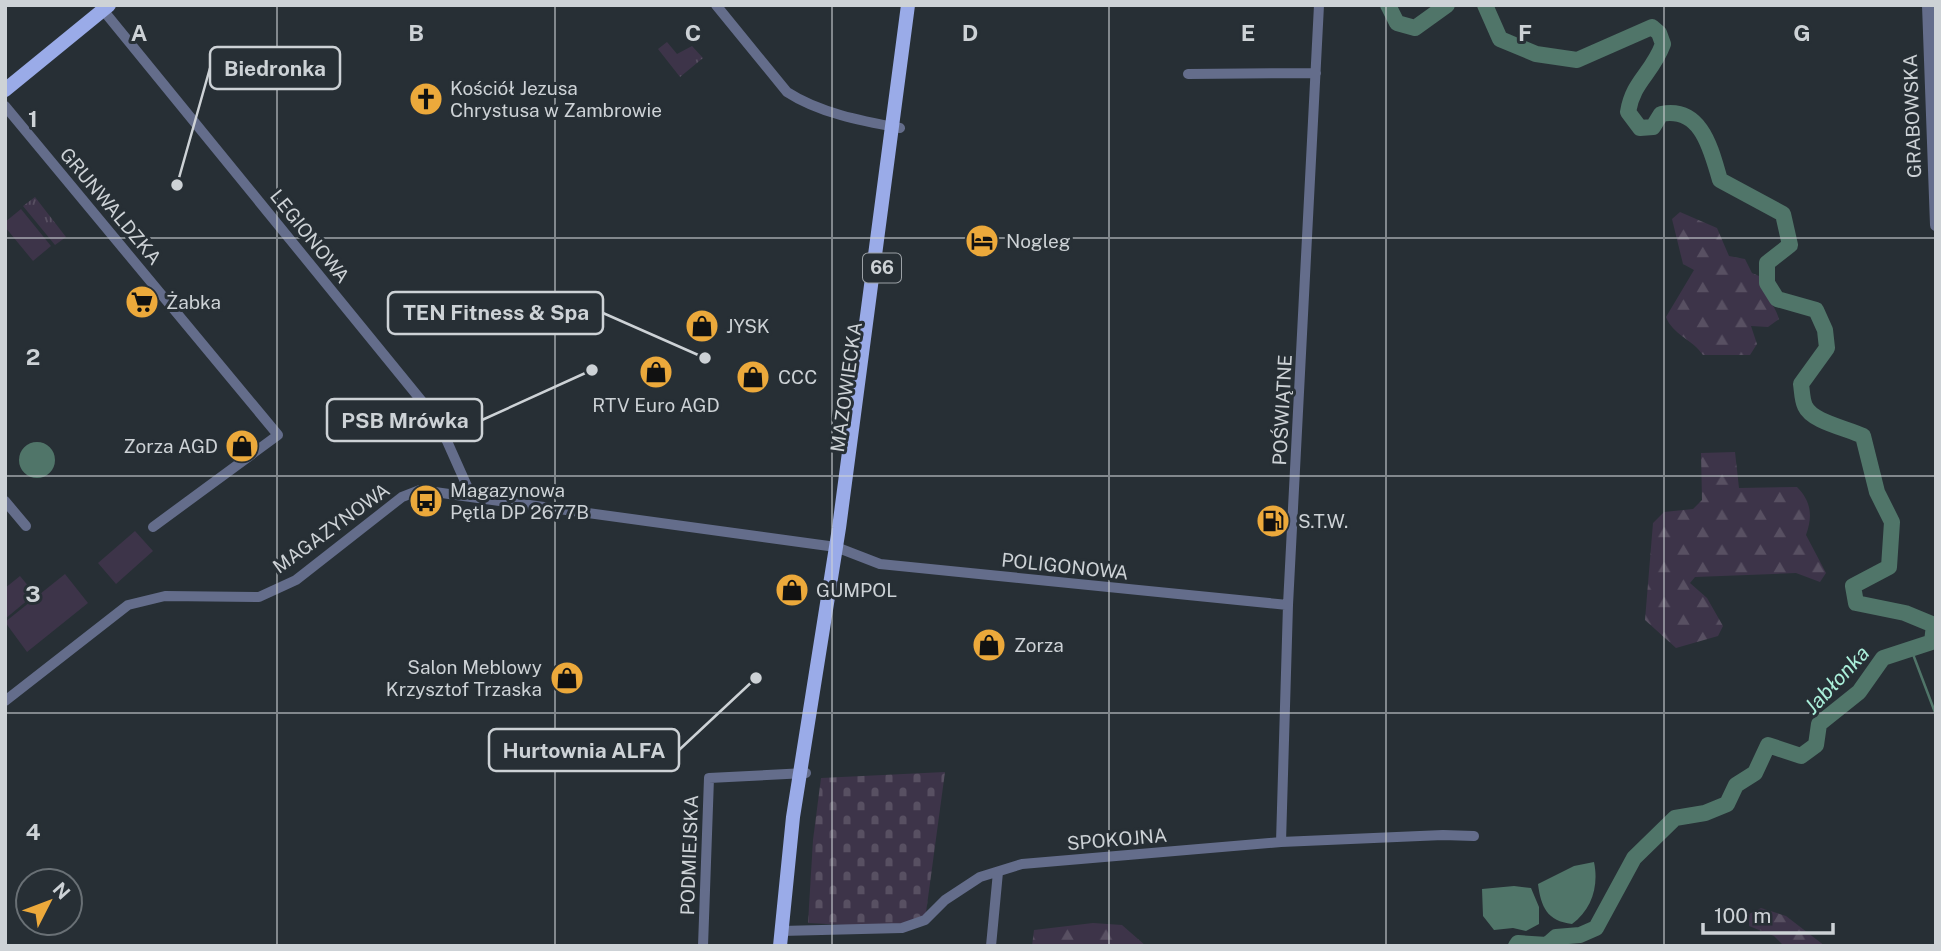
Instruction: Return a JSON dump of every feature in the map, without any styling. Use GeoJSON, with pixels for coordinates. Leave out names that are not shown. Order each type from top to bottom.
{"type":"FeatureCollection","features":[{"type":"Feature","properties":{"kind":"main road","name":"MAZOWIECKA"},"geometry":{"type":"LineString","coordinates":[[803,773],[864,407],[908,5]]}},
{"type":"Feature","properties":{"kind":"main road","name":"MAZOWIECKA"},"geometry":{"type":"LineString","coordinates":[[896,127],[915,5]]}},
{"type":"Feature","properties":{"kind":"main road"},"geometry":{"type":"LineString","coordinates":[[5,90],[106,8]]}},
{"type":"Feature","properties":{"kind":"main road","name":"66"},"geometry":{"type":"LineString","coordinates":[[780,939],[803,773]]}},
{"type":"Feature","properties":{"kind":"street"},"geometry":{"type":"LineString","coordinates":[[716,5],[787,92],[812,104],[896,127]]}},
{"type":"Feature","properties":{"kind":"street","name":"POŚWIĄTNE"},"geometry":{"type":"LineString","coordinates":[[1282,842],[1282,748],[1288,605],[1319,5]]}},
{"type":"Feature","properties":{"kind":"street","name":"GRABOWSKA"},"geometry":{"type":"LineString","coordinates":[[1928,5],[1932,36],[1936,225]]}},
{"type":"Feature","properties":{"kind":"street","name":"LEGIONOWA"},"geometry":{"type":"LineString","coordinates":[[106,8],[438,421],[471,495]]}},
{"type":"Feature","properties":{"kind":"street"},"geometry":{"type":"LineString","coordinates":[[1188,74],[1315,73]]}},
{"type":"Feature","properties":{"kind":"street","name":"GRUNWALDZKA"},"geometry":{"type":"LineString","coordinates":[[5,106],[278,435],[153,527]]}},
{"type":"Feature","properties":{"kind":"street","name":"MAGAZYNOWA"},"geometry":{"type":"LineString","coordinates":[[5,701],[128,605],[165,596],[259,597],[296,580],[411,493],[420,490],[839,548]]}},
{"type":"Feature","properties":{"kind":"street"},"geometry":{"type":"LineString","coordinates":[[5,501],[26,526]]}},
{"type":"Feature","properties":{"kind":"street","name":"POLIGONOWA"},"geometry":{"type":"LineString","coordinates":[[839,548],[894,565],[1288,605]]}},
{"type":"Feature","properties":{"kind":"street","name":"PODMIEJSKA"},"geometry":{"type":"LineString","coordinates":[[703,946],[709,778],[803,773]]}},
{"type":"Feature","properties":{"kind":"street","name":"SPOKOJNA"},"geometry":{"type":"LineString","coordinates":[[780,939],[902,928],[925,920],[945,900],[980,877],[1022,864],[1282,842],[1474,836]]}},
{"type":"Feature","properties":{"kind":"street"},"geometry":{"type":"LineString","coordinates":[[991,946],[998,872]]}},
{"type":"Feature","properties":{"kind":"green space"},"geometry":{"type":"Polygon","coordinates":[[[667,42],[677,54],[692,46],[703,58],[680,77],[658,49],[667,42]]]}},
{"type":"Feature","properties":{"kind":"green space"},"geometry":{"type":"Polygon","coordinates":[[[35,197],[66,237],[55,245],[23,206],[35,197]]]}},
{"type":"Feature","properties":{"kind":"green space"},"geometry":{"type":"Polygon","coordinates":[[[21,209],[51,246],[33,261],[5,227],[5,222],[21,209]]]}},
{"type":"Feature","properties":{"kind":"green space"},"geometry":{"type":"Polygon","coordinates":[[[1680,212],[1717,228],[1729,256],[1745,259],[1752,273],[1759,276],[1762,288],[1779,319],[1768,327],[1751,326],[1757,344],[1750,355],[1703,355],[1673,328],[1666,317],[1694,270],[1683,264],[1672,219],[1680,212]]]}},
{"type":"Feature","properties":{"kind":"green space"},"geometry":{"type":"Polygon","coordinates":[[[1735,452],[1739,488],[1797,487],[1802,492],[1809,509],[1810,521],[1806,535],[1826,573],[1820,582],[1796,573],[1695,577],[1690,583],[1707,598],[1723,626],[1718,636],[1676,648],[1645,620],[1653,523],[1664,512],[1693,509],[1702,500],[1701,453],[1735,452]]]}},
{"type":"Feature","properties":{"kind":"green space"},"geometry":{"type":"Polygon","coordinates":[[[135,531],[153,551],[116,584],[98,563],[135,531]]]}},
{"type":"Feature","properties":{"kind":"green space"},"geometry":{"type":"Polygon","coordinates":[[[65,574],[88,603],[27,652],[5,622],[65,574]]]}},
{"type":"Feature","properties":{"kind":"green space"},"geometry":{"type":"Polygon","coordinates":[[[20,576],[35,594],[5,619],[5,588],[20,576]]]}},
{"type":"Feature","properties":{"kind":"green space"},"geometry":{"type":"Polygon","coordinates":[[[945,772],[925,920],[902,928],[808,923],[813,840],[821,778],[945,772]]]}},
{"type":"Feature","properties":{"kind":"green space"},"geometry":{"type":"Polygon","coordinates":[[[1761,908],[1786,916],[1825,946],[1784,946],[1774,936],[1749,926],[1749,914],[1761,908]]]}},
{"type":"Feature","properties":{"kind":"green space"},"geometry":{"type":"Polygon","coordinates":[[[1093,923],[1122,925],[1146,946],[1032,946],[1034,930],[1093,923]]]}},
{"type":"Feature","properties":{"kind":"shaded area"},"geometry":{"type":"Polygon","coordinates":[[[37,442],[50,447],[55,460],[50,473],[37,478],[24,473],[19,460],[24,447],[37,442]]]}},
{"type":"Feature","properties":{"kind":"shaded area"},"geometry":{"type":"Polygon","coordinates":[[[1594,862],[1595,888],[1585,911],[1572,924],[1551,916],[1543,906],[1538,884],[1574,866],[1594,862]]]}},
{"type":"Feature","properties":{"kind":"shaded area"},"geometry":{"type":"Polygon","coordinates":[[[1514,886],[1531,888],[1539,907],[1539,924],[1526,931],[1513,928],[1494,930],[1483,916],[1482,889],[1514,886]]]}},
{"type":"Feature","properties":{"kind":"waterway","name":"Jabłonka"},"geometry":{"type":"LineString","coordinates":[[1388,5],[1397,23],[1415,28],[1447,5]]}},
{"type":"Feature","properties":{"kind":"waterway","name":"Jabłonka"},"geometry":{"type":"LineString","coordinates":[[1485,5],[1500,39],[1536,54],[1577,60],[1652,27],[1659,33],[1663,44],[1654,63],[1638,85],[1628,112],[1640,128],[1653,127],[1661,114],[1675,113],[1686,117],[1695,123],[1708,144],[1720,180],[1783,214],[1790,245],[1767,263],[1767,283],[1777,299],[1816,310],[1825,330],[1827,348],[1801,384],[1804,404],[1809,412],[1822,420],[1863,436],[1877,492],[1892,522],[1889,567],[1853,586],[1856,603],[1905,613],[1934,625],[1932,642],[1883,658],[1859,692],[1819,724],[1816,745],[1801,756],[1768,745],[1755,773],[1736,785],[1727,804],[1705,813],[1675,818],[1634,858],[1596,928],[1580,935],[1556,937],[1547,945],[1518,943],[1516,946]]}},
{"type":"Feature","properties":{"kind":"waterway"},"geometry":{"type":"LineString","coordinates":[[1911,649],[1936,715]]}},
{"type":"Feature","properties":{"kind":"place","name":"Kościół Jezusa Chrystusa w Zambrowie"},"geometry":{"type":"Point","coordinates":[426,99]}},
{"type":"Feature","properties":{"kind":"place","name":"Biedronka"},"geometry":{"type":"Point","coordinates":[177,185]}},
{"type":"Feature","properties":{"kind":"place","name":"Nogleg"},"geometry":{"type":"Point","coordinates":[982,241]}},
{"type":"Feature","properties":{"kind":"place","name":"Żabka"},"geometry":{"type":"Point","coordinates":[142,302]}},
{"type":"Feature","properties":{"kind":"place","name":"JYSK"},"geometry":{"type":"Point","coordinates":[702,326]}},
{"type":"Feature","properties":{"kind":"place","name":"TEN Fitness & Spa"},"geometry":{"type":"Point","coordinates":[705,358]}},
{"type":"Feature","properties":{"kind":"place","name":"PSB Mrówka"},"geometry":{"type":"Point","coordinates":[592,370]}},
{"type":"Feature","properties":{"kind":"place","name":"RTV Euro AGD"},"geometry":{"type":"Point","coordinates":[656,372]}},
{"type":"Feature","properties":{"kind":"place","name":"CCC"},"geometry":{"type":"Point","coordinates":[753,377]}},
{"type":"Feature","properties":{"kind":"place","name":"Zorza AGD"},"geometry":{"type":"Point","coordinates":[242,446]}},
{"type":"Feature","properties":{"kind":"place","name":"Magazynowa Pętla DP 2677B"},"geometry":{"type":"Point","coordinates":[426,501]}},
{"type":"Feature","properties":{"kind":"place","name":"S.T.W."},"geometry":{"type":"Point","coordinates":[1273,521]}},
{"type":"Feature","properties":{"kind":"place","name":"GUMPOL"},"geometry":{"type":"Point","coordinates":[792,590]}},
{"type":"Feature","properties":{"kind":"place","name":"Zorza"},"geometry":{"type":"Point","coordinates":[989,645]}},
{"type":"Feature","properties":{"kind":"place","name":"Salon Meblowy Krzysztof Trzaska"},"geometry":{"type":"Point","coordinates":[567,678]}},
{"type":"Feature","properties":{"kind":"place","name":"Hurtownia ALFA"},"geometry":{"type":"Point","coordinates":[756,678]}}]}
